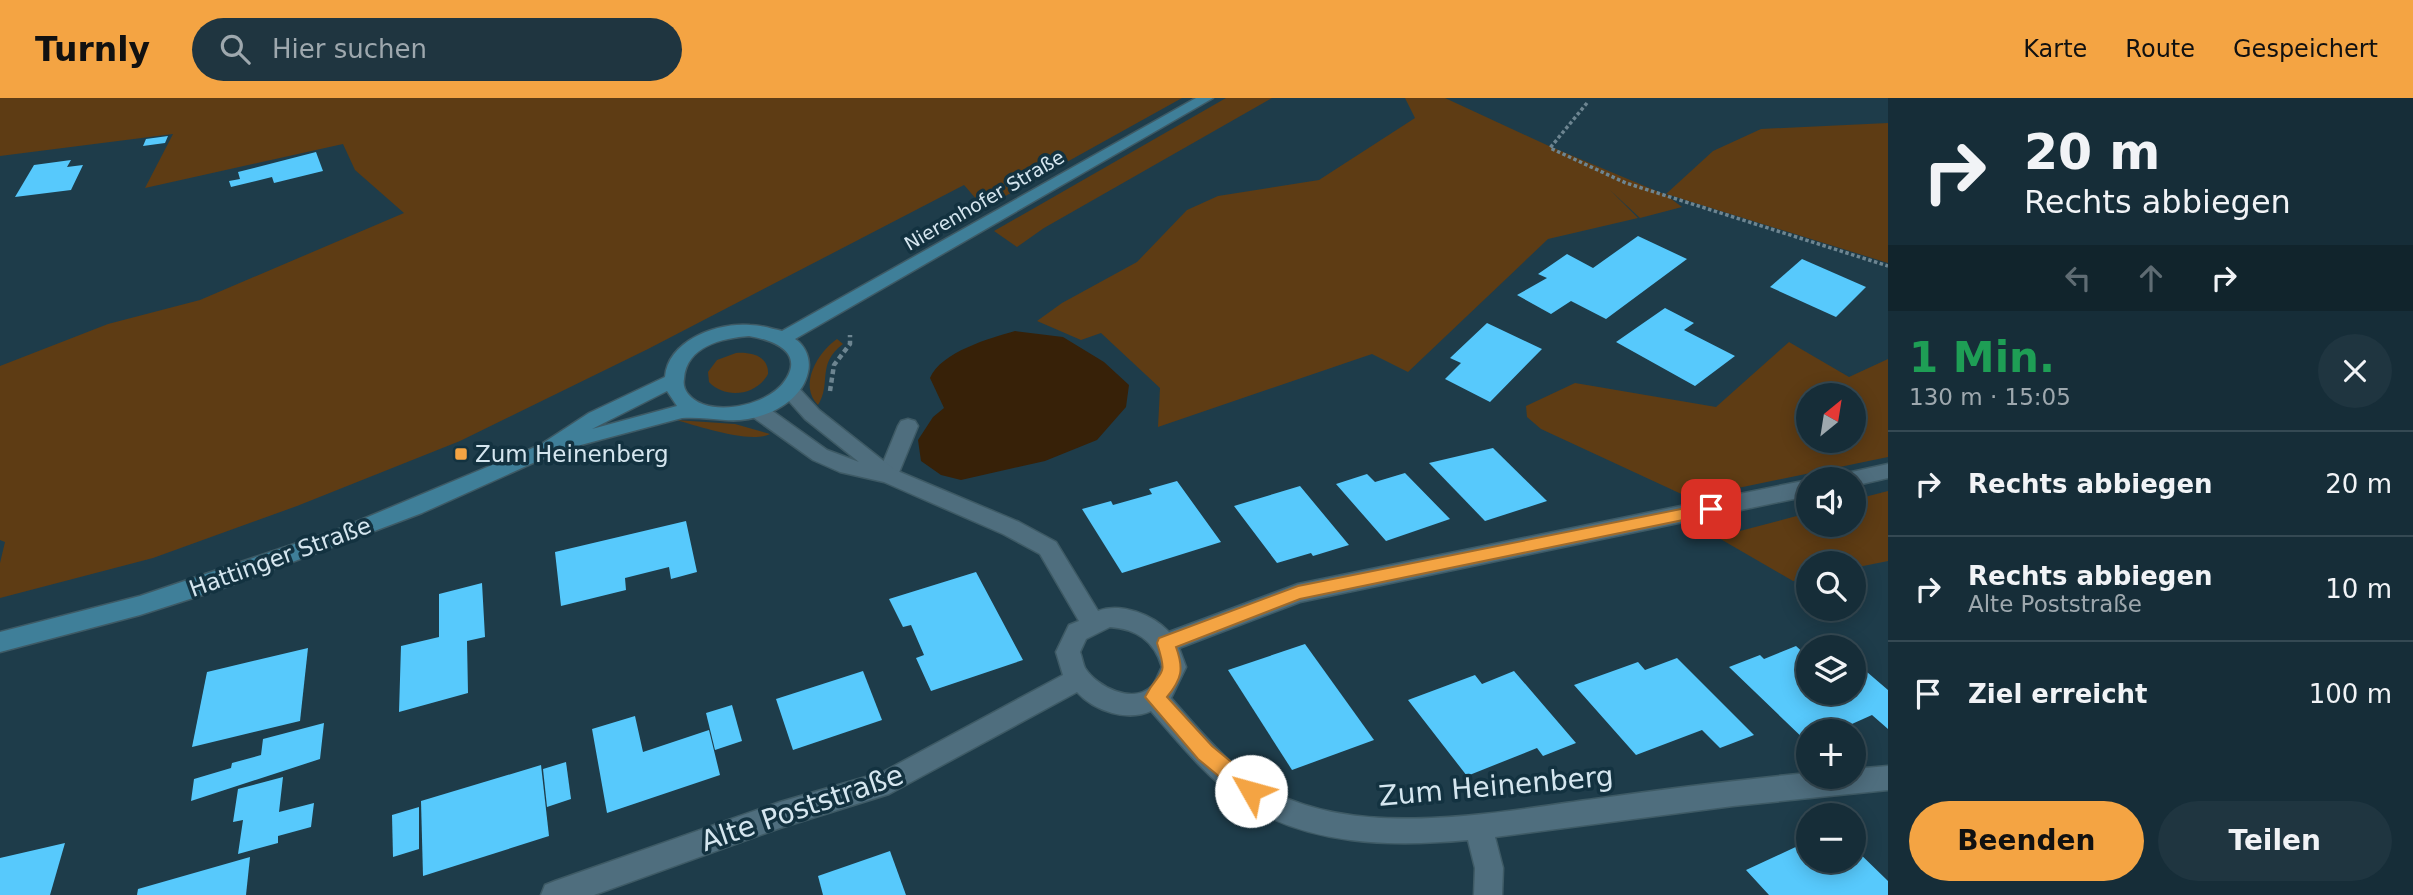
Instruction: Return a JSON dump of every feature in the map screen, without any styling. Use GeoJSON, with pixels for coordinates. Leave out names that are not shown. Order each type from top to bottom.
{"type":"FeatureCollection","features":[{"type":"Feature","properties":{"kind":"main road","name":"Nierenhofer Straße"},"geometry":{"type":"LineString","coordinates":[[782,339],[1206,98]]}},
{"type":"Feature","properties":{"kind":"main road"},"geometry":{"type":"LineString","coordinates":[[744,330],[765,332],[782,339],[795,350],[800,360],[800,375],[790,391],[778,401],[757,410],[731,414],[701,410],[682,399],[673,381],[674,370],[681,356],[708,337],[744,330]]}},
{"type":"Feature","properties":{"kind":"main road","name":"Hattinger Straße"},"geometry":{"type":"LineString","coordinates":[[0,642],[122,611],[338,538],[464,487],[551,447],[594,419],[673,381]]}},
{"type":"Feature","properties":{"kind":"main road","name":"Hattinger Straße"},"geometry":{"type":"LineString","coordinates":[[551,447],[608,434],[682,411],[701,410]]}},
{"type":"Feature","properties":{"kind":"street"},"geometry":{"type":"LineString","coordinates":[[790,391],[821,424],[866,453],[888,475]]}},
{"type":"Feature","properties":{"kind":"street"},"geometry":{"type":"LineString","coordinates":[[757,410],[820,455],[847,467],[888,475],[1011,528],[1048,548],[1092,622]]}},
{"type":"Feature","properties":{"kind":"street"},"geometry":{"type":"LineString","coordinates":[[888,475],[908,426]]}},
{"type":"Feature","properties":{"kind":"street"},"geometry":{"type":"LineString","coordinates":[[1866,476],[1888,471]]}},
{"type":"Feature","properties":{"kind":"street"},"geometry":{"type":"LineString","coordinates":[[1166,643],[1298,593],[1796,490]]}},
{"type":"Feature","properties":{"kind":"street"},"geometry":{"type":"LineString","coordinates":[[1107,617],[1132,620],[1155,631],[1166,643],[1174,667],[1171,679],[1155,697],[1139,703],[1122,705],[1104,701],[1089,692],[1077,680],[1071,666],[1069,653],[1073,640],[1092,622],[1107,617]]}},
{"type":"Feature","properties":{"kind":"street","name":"Alte Poststraße"},"geometry":{"type":"LineString","coordinates":[[555,895],[780,815],[890,782],[1077,680]]}},
{"type":"Feature","properties":{"kind":"street","name":"Zum Heinenberg"},"geometry":{"type":"LineString","coordinates":[[1155,697],[1205,752],[1266,802],[1327,824],[1383,831],[1477,825],[1772,788],[1888,778]]}},
{"type":"Feature","properties":{"kind":"street"},"geometry":{"type":"LineString","coordinates":[[1477,825],[1487,854],[1490,886],[1488,895]]}},
{"type":"Feature","properties":{"kind":"path"},"geometry":{"type":"LineString","coordinates":[[1587,103],[1550,148],[1626,183],[1888,266]]}},
{"type":"Feature","properties":{"kind":"shaded area"},"geometry":{"type":"Polygon","coordinates":[[[0,98],[1182,98],[984,208],[964,185],[648,349],[460,441],[297,506],[153,558],[0,598],[0,563],[5,542],[0,540],[0,366],[108,324],[200,300],[404,213],[355,170],[343,144],[145,188],[173,134],[0,156],[0,98]]]}},
{"type":"Feature","properties":{"kind":"shaded area"},"geometry":{"type":"Polygon","coordinates":[[[1226,98],[1272,98],[1044,228],[1017,247],[994,231],[1226,98]]]}},
{"type":"Feature","properties":{"kind":"shaded area"},"geometry":{"type":"Polygon","coordinates":[[[1405,98],[1445,98],[1549,146],[1666,195],[1682,207],[1640,218],[1610,190],[1638,218],[1548,239],[1408,372],[1372,354],[1158,427],[1160,388],[1101,333],[1081,340],[1037,321],[1062,303],[1137,262],[1187,210],[1218,196],[1319,180],[1415,118],[1405,98]]]}},
{"type":"Feature","properties":{"kind":"shaded area"},"geometry":{"type":"Polygon","coordinates":[[[1888,123],[1888,263],[1666,194],[1713,151],[1761,129],[1888,123]]]}},
{"type":"Feature","properties":{"kind":"shaded area"},"geometry":{"type":"Polygon","coordinates":[[[1015,331],[1063,337],[1104,362],[1129,385],[1126,407],[1097,440],[1045,461],[961,480],[941,475],[921,461],[918,440],[933,417],[944,408],[930,378],[944,361],[967,347],[1015,331]]]}},
{"type":"Feature","properties":{"kind":"shaded area"},"geometry":{"type":"Polygon","coordinates":[[[837,339],[843,344],[835,351],[827,366],[824,389],[818,405],[812,397],[810,379],[817,360],[837,339]]]}},
{"type":"Feature","properties":{"kind":"shaded area"},"geometry":{"type":"Polygon","coordinates":[[[1789,342],[1849,377],[1888,359],[1888,457],[1840,467],[1796,467],[1796,476],[1690,498],[1541,429],[1527,417],[1526,406],[1575,383],[1716,407],[1789,342]]]}},
{"type":"Feature","properties":{"kind":"shaded area"},"geometry":{"type":"Polygon","coordinates":[[[736,353],[758,356],[766,363],[768,374],[757,387],[749,391],[732,393],[716,388],[709,382],[708,372],[717,360],[736,353]]]}},
{"type":"Feature","properties":{"kind":"shaded area"},"geometry":{"type":"Polygon","coordinates":[[[676,420],[735,424],[770,434],[761,437],[737,436],[676,420]]]}},
{"type":"Feature","properties":{"kind":"shaded area"},"geometry":{"type":"Polygon","coordinates":[[[1888,491],[1888,561],[1866,565],[1866,551],[1796,551],[1796,580],[1793,581],[1717,537],[1796,516],[1796,537],[1866,537],[1866,497],[1888,491]]]}},
{"type":"Feature","properties":{"kind":"building"},"geometry":{"type":"Polygon","coordinates":[[[168,136],[165,143],[143,146],[146,139],[168,136]]]}},
{"type":"Feature","properties":{"kind":"building"},"geometry":{"type":"Polygon","coordinates":[[[316,152],[323,171],[274,183],[272,177],[231,187],[229,181],[240,179],[238,172],[316,152]]]}},
{"type":"Feature","properties":{"kind":"building"},"geometry":{"type":"Polygon","coordinates":[[[71,160],[67,167],[83,165],[71,190],[15,197],[34,165],[71,160]]]}},
{"type":"Feature","properties":{"kind":"building"},"geometry":{"type":"Polygon","coordinates":[[[1638,236],[1687,259],[1606,319],[1571,301],[1551,314],[1517,295],[1547,278],[1538,274],[1567,254],[1593,268],[1638,236]]]}},
{"type":"Feature","properties":{"kind":"building"},"geometry":{"type":"Polygon","coordinates":[[[1802,259],[1866,287],[1836,317],[1770,287],[1802,259]]]}},
{"type":"Feature","properties":{"kind":"building"},"geometry":{"type":"Polygon","coordinates":[[[1665,308],[1694,323],[1684,330],[1735,356],[1695,386],[1616,342],[1665,308]]]}},
{"type":"Feature","properties":{"kind":"building"},"geometry":{"type":"Polygon","coordinates":[[[1487,323],[1542,349],[1490,402],[1445,379],[1461,363],[1450,358],[1487,323]]]}},
{"type":"Feature","properties":{"kind":"building"},"geometry":{"type":"Polygon","coordinates":[[[1493,448],[1547,501],[1485,521],[1429,463],[1493,448]]]}},
{"type":"Feature","properties":{"kind":"building"},"geometry":{"type":"Polygon","coordinates":[[[1405,473],[1450,519],[1386,541],[1336,484],[1367,474],[1375,482],[1405,473]]]}},
{"type":"Feature","properties":{"kind":"building"},"geometry":{"type":"Polygon","coordinates":[[[1177,481],[1221,542],[1122,573],[1082,509],[1111,501],[1113,505],[1152,494],[1149,489],[1177,481]]]}},
{"type":"Feature","properties":{"kind":"building"},"geometry":{"type":"Polygon","coordinates":[[[1300,486],[1349,545],[1277,563],[1234,506],[1300,486]]]}},
{"type":"Feature","properties":{"kind":"building"},"geometry":{"type":"Polygon","coordinates":[[[686,521],[697,572],[671,579],[669,567],[625,578],[626,590],[561,606],[555,552],[686,521]]]}},
{"type":"Feature","properties":{"kind":"building"},"geometry":{"type":"Polygon","coordinates":[[[976,572],[1023,660],[931,691],[916,658],[924,655],[911,625],[903,627],[889,599],[976,572]]]}},
{"type":"Feature","properties":{"kind":"building"},"geometry":{"type":"Polygon","coordinates":[[[482,583],[485,637],[467,641],[468,693],[399,712],[401,646],[439,637],[439,594],[482,583]]]}},
{"type":"Feature","properties":{"kind":"building"},"geometry":{"type":"Polygon","coordinates":[[[1305,644],[1374,740],[1292,770],[1228,670],[1305,644]]]}},
{"type":"Feature","properties":{"kind":"building"},"geometry":{"type":"Polygon","coordinates":[[[1796,646],[1796,705],[1866,705],[1866,671],[1888,690],[1888,729],[1872,715],[1863,719],[1796,719],[1796,731],[1729,667],[1760,655],[1764,659],[1796,646]]]}},
{"type":"Feature","properties":{"kind":"building"},"geometry":{"type":"Polygon","coordinates":[[[308,648],[300,721],[192,747],[207,672],[308,648]]]}},
{"type":"Feature","properties":{"kind":"building"},"geometry":{"type":"Polygon","coordinates":[[[1677,658],[1754,735],[1720,748],[1702,730],[1636,755],[1574,685],[1638,662],[1645,670],[1677,658]]]}},
{"type":"Feature","properties":{"kind":"building"},"geometry":{"type":"Polygon","coordinates":[[[863,671],[882,720],[793,750],[776,699],[863,671]]]}},
{"type":"Feature","properties":{"kind":"building"},"geometry":{"type":"Polygon","coordinates":[[[1514,671],[1576,743],[1543,756],[1537,748],[1467,776],[1408,700],[1475,675],[1482,684],[1514,671]]]}},
{"type":"Feature","properties":{"kind":"building"},"geometry":{"type":"Polygon","coordinates":[[[732,705],[742,741],[715,750],[706,713],[732,705]]]}},
{"type":"Feature","properties":{"kind":"building"},"geometry":{"type":"Polygon","coordinates":[[[635,716],[643,752],[709,730],[720,775],[607,813],[592,729],[635,716]]]}},
{"type":"Feature","properties":{"kind":"building"},"geometry":{"type":"Polygon","coordinates":[[[324,723],[320,759],[191,801],[194,779],[231,768],[232,763],[261,755],[263,739],[324,723]]]}},
{"type":"Feature","properties":{"kind":"building"},"geometry":{"type":"Polygon","coordinates":[[[566,762],[571,799],[547,807],[543,769],[566,762]]]}},
{"type":"Feature","properties":{"kind":"building"},"geometry":{"type":"Polygon","coordinates":[[[541,765],[549,836],[423,876],[421,801],[541,765]]]}},
{"type":"Feature","properties":{"kind":"building"},"geometry":{"type":"Polygon","coordinates":[[[283,777],[279,812],[314,803],[311,827],[278,836],[278,843],[238,854],[243,820],[233,822],[238,789],[283,777]]]}},
{"type":"Feature","properties":{"kind":"building"},"geometry":{"type":"Polygon","coordinates":[[[419,807],[419,849],[393,857],[392,815],[419,807]]]}},
{"type":"Feature","properties":{"kind":"building"},"geometry":{"type":"Polygon","coordinates":[[[65,843],[50,895],[0,895],[0,858],[65,843]]]}},
{"type":"Feature","properties":{"kind":"building"},"geometry":{"type":"Polygon","coordinates":[[[1796,847],[1796,873],[1866,873],[1866,860],[1888,881],[1888,895],[1769,895],[1746,870],[1796,847]]]}},
{"type":"Feature","properties":{"kind":"building"},"geometry":{"type":"Polygon","coordinates":[[[890,851],[906,895],[823,895],[818,876],[890,851]]]}},
{"type":"Feature","properties":{"kind":"building"},"geometry":{"type":"Polygon","coordinates":[[[250,857],[246,895],[137,895],[138,889],[250,857]]]}},
{"type":"Feature","properties":{"kind":"place","name":"Zum Heinenberg"},"geometry":{"type":"Point","coordinates":[461,454]}},
{"type":"Feature","properties":{"kind":"route"},"geometry":{"type":"LineString","coordinates":[[1251,791],[1205,752],[1155,697],[1165,689],[1174,667],[1166,643],[1298,593],[1711,509]]}}]}
